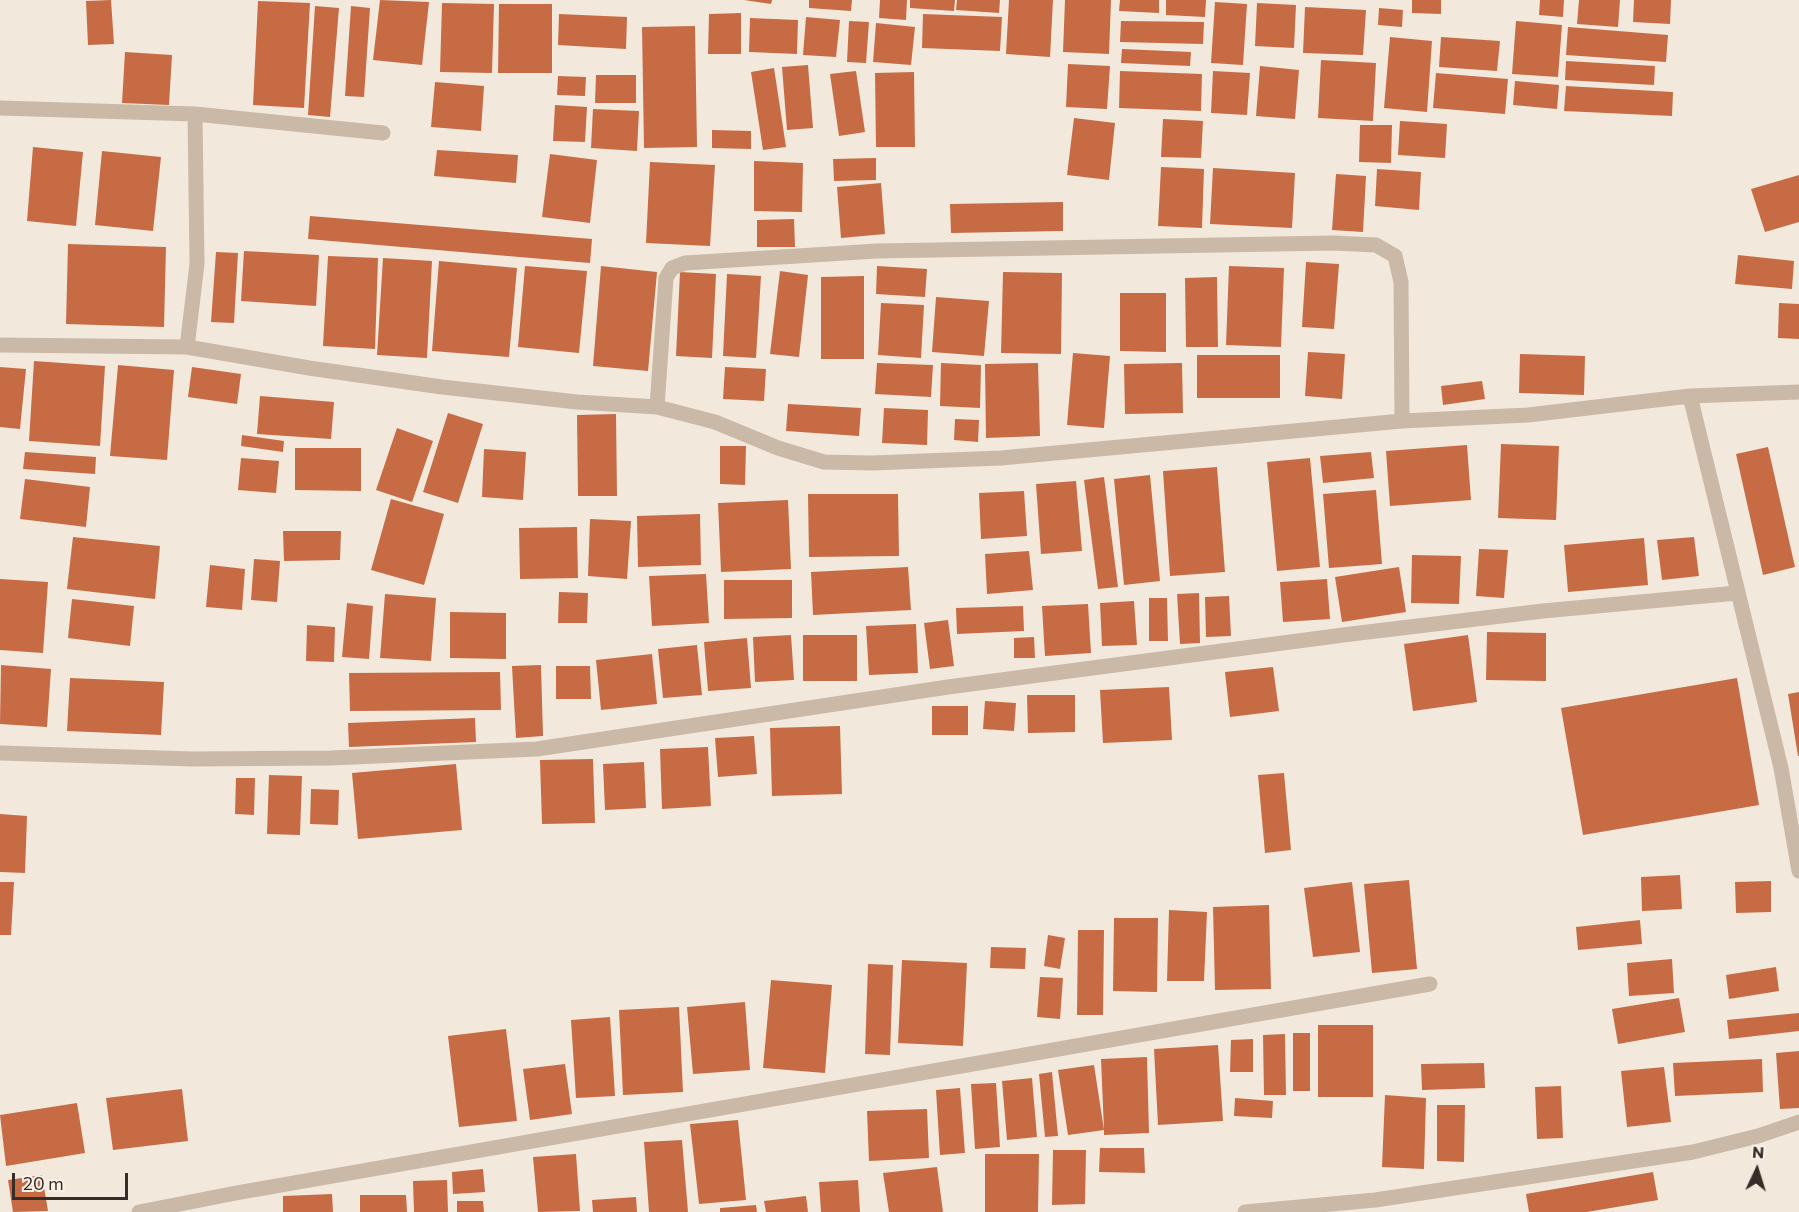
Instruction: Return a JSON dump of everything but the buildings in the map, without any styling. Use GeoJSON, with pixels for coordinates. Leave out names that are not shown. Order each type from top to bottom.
{"type":"FeatureCollection","features":[{"type":"Feature","properties":{"kind":"street"},"geometry":{"type":"LineString","coordinates":[[0,108],[195,114],[383,132]]}},
{"type":"Feature","properties":{"kind":"street"},"geometry":{"type":"LineString","coordinates":[[187,347],[197,264],[195,114]]}},
{"type":"Feature","properties":{"kind":"street"},"geometry":{"type":"LineString","coordinates":[[657,407],[666,278],[672,268],[685,263],[877,251],[1333,243],[1376,245],[1395,256],[1401,282],[1402,421]]}},
{"type":"Feature","properties":{"kind":"street"},"geometry":{"type":"LineString","coordinates":[[0,345],[187,347],[309,368],[442,387],[577,402],[657,407],[715,423],[778,448],[824,462],[872,463],[1001,458],[1402,421],[1528,415],[1690,396],[1799,392]]}},
{"type":"Feature","properties":{"kind":"street"},"geometry":{"type":"LineString","coordinates":[[1690,396],[1781,768],[1799,871]]}},
{"type":"Feature","properties":{"kind":"street"},"geometry":{"type":"LineString","coordinates":[[0,753],[193,759],[320,758],[537,749],[948,687],[1351,634],[1544,611],[1737,593]]}},
{"type":"Feature","properties":{"kind":"street"},"geometry":{"type":"LineString","coordinates":[[139,1212],[1430,984]]}},
{"type":"Feature","properties":{"kind":"street"},"geometry":{"type":"LineString","coordinates":[[1245,1212],[1375,1200],[1693,1152],[1758,1136],[1799,1122]]}}]}
